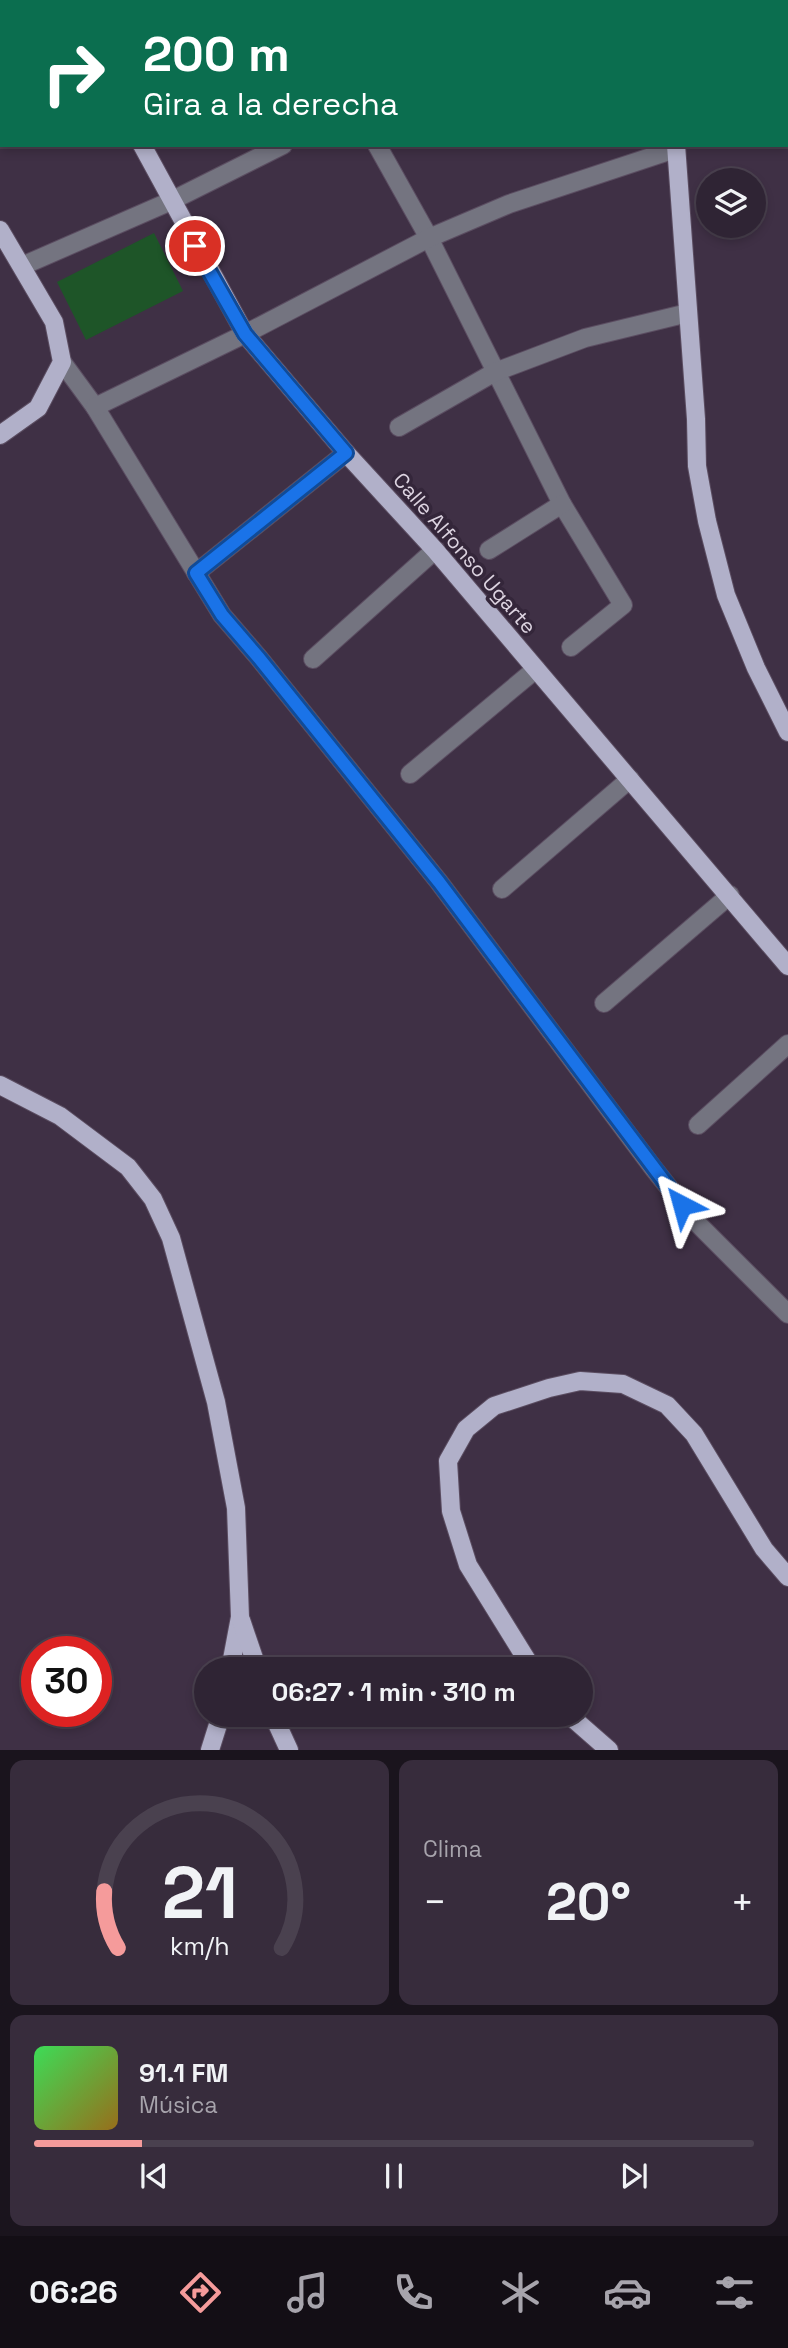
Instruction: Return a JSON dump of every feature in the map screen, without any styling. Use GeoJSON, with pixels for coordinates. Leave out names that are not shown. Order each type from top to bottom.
{"type":"FeatureCollection","features":[{"type":"Feature","properties":{"kind":"main road","name":"Calle Alfonso Ugarte"},"geometry":{"type":"LineString","coordinates":[[143,147],[245,334],[346,453],[435,550],[788,966]]}},
{"type":"Feature","properties":{"kind":"main road"},"geometry":{"type":"LineString","coordinates":[[675,147],[697,466],[726,595],[756,668],[788,732]]}},
{"type":"Feature","properties":{"kind":"main road"},"geometry":{"type":"LineString","coordinates":[[0,230],[54,322],[62,362],[38,408],[0,435]]}},
{"type":"Feature","properties":{"kind":"main road"},"geometry":{"type":"LineString","coordinates":[[0,1085],[60,1116],[128,1167],[153,1199],[171,1238],[216,1402],[236,1508],[240,1617],[232,1657]]}},
{"type":"Feature","properties":{"kind":"main road"},"geometry":{"type":"LineString","coordinates":[[525,1657],[468,1565],[451,1511],[448,1461],[466,1429],[494,1406],[549,1388],[580,1381],[623,1384],[667,1405],[694,1434],[764,1549],[788,1577]]}},
{"type":"Feature","properties":{"kind":"main road"},"geometry":{"type":"LineString","coordinates":[[240,1617],[254,1657]]}},
{"type":"Feature","properties":{"kind":"main road"},"geometry":{"type":"LineString","coordinates":[[211,1749],[218,1727]]}},
{"type":"Feature","properties":{"kind":"main road"},"geometry":{"type":"LineString","coordinates":[[279,1727],[289,1749]]}},
{"type":"Feature","properties":{"kind":"main road"},"geometry":{"type":"LineString","coordinates":[[583,1727],[609,1749]]}},
{"type":"Feature","properties":{"kind":"street"},"geometry":{"type":"LineString","coordinates":[[22,266],[171,201],[279,147]]}},
{"type":"Feature","properties":{"kind":"street"},"geometry":{"type":"LineString","coordinates":[[378,147],[429,238],[562,504],[623,606],[571,647]]}},
{"type":"Feature","properties":{"kind":"street"},"geometry":{"type":"LineString","coordinates":[[95,407],[245,334],[429,238],[509,204],[675,147]]}},
{"type":"Feature","properties":{"kind":"street"},"geometry":{"type":"LineString","coordinates":[[399,427],[495,372],[585,338],[688,313]]}},
{"type":"Feature","properties":{"kind":"street"},"geometry":{"type":"LineString","coordinates":[[62,362],[95,407],[222,615],[439,882],[688,1213],[788,1314]]}},
{"type":"Feature","properties":{"kind":"street"},"geometry":{"type":"LineString","coordinates":[[196,573],[346,453]]}},
{"type":"Feature","properties":{"kind":"street"},"geometry":{"type":"LineString","coordinates":[[489,550],[562,504]]}},
{"type":"Feature","properties":{"kind":"street"},"geometry":{"type":"LineString","coordinates":[[313,659],[435,550]]}},
{"type":"Feature","properties":{"kind":"street"},"geometry":{"type":"LineString","coordinates":[[410,774],[536,669]]}},
{"type":"Feature","properties":{"kind":"street"},"geometry":{"type":"LineString","coordinates":[[502,889],[630,779]]}},
{"type":"Feature","properties":{"kind":"street"},"geometry":{"type":"LineString","coordinates":[[604,1003],[730,895]]}},
{"type":"Feature","properties":{"kind":"street"},"geometry":{"type":"LineString","coordinates":[[698,1125],[788,1044]]}},
{"type":"Feature","properties":{"kind":"green space"},"geometry":{"type":"Polygon","coordinates":[[[154,233],[183,291],[86,340],[57,282],[154,233]]]}},
{"type":"Feature","properties":{"kind":"route"},"geometry":{"type":"LineString","coordinates":[[195,246],[245,334],[346,453],[196,573],[222,615],[439,882],[682,1205]]}}]}
